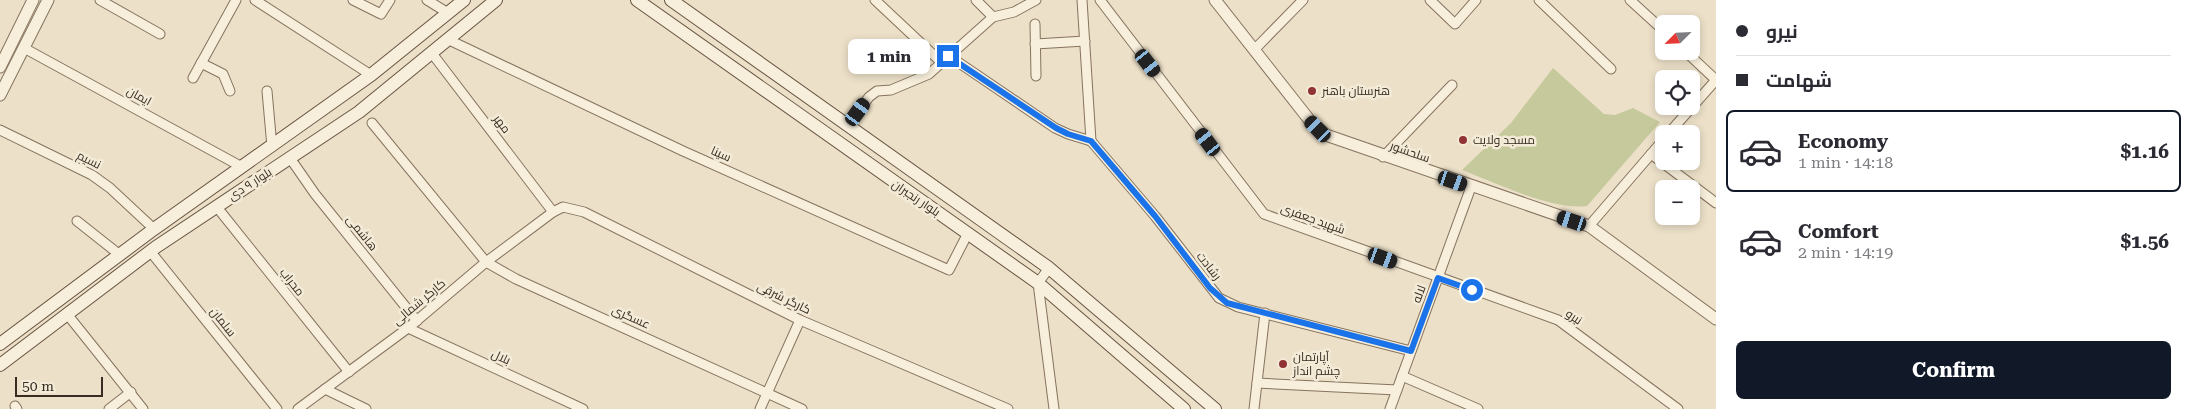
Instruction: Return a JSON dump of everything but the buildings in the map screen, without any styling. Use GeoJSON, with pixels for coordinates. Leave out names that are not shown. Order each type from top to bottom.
{"type":"FeatureCollection","features":[{"type":"Feature","properties":{"kind":"main road","name":"بلوار ۹ دی"},"geometry":{"type":"LineString","coordinates":[[0,344],[154,229],[371,75],[464,0]]}},
{"type":"Feature","properties":{"kind":"main road","name":"بلوار ۹ دی"},"geometry":{"type":"LineString","coordinates":[[0,365],[150,251],[359,112],[496,0]]}},
{"type":"Feature","properties":{"kind":"main road","name":"بلوار رنجبران"},"geometry":{"type":"LineString","coordinates":[[637,0],[1038,283],[1184,409]]}},
{"type":"Feature","properties":{"kind":"main road","name":"بلوار رنجبران"},"geometry":{"type":"LineString","coordinates":[[671,0],[1049,268],[1215,409]]}},
{"type":"Feature","properties":{"kind":"street"},"geometry":{"type":"LineString","coordinates":[[0,67],[33,0]]}},
{"type":"Feature","properties":{"kind":"street"},"geometry":{"type":"LineString","coordinates":[[0,94],[48,0]]}},
{"type":"Feature","properties":{"kind":"street"},"geometry":{"type":"LineString","coordinates":[[100,0],[160,34]]}},
{"type":"Feature","properties":{"kind":"street"},"geometry":{"type":"LineString","coordinates":[[194,78],[236,0]]}},
{"type":"Feature","properties":{"kind":"street"},"geometry":{"type":"LineString","coordinates":[[256,0],[371,75]]}},
{"type":"Feature","properties":{"kind":"street"},"geometry":{"type":"LineString","coordinates":[[353,0],[381,14],[390,0]]}},
{"type":"Feature","properties":{"kind":"street"},"geometry":{"type":"LineString","coordinates":[[427,0],[448,13]]}},
{"type":"Feature","properties":{"kind":"street"},"geometry":{"type":"LineString","coordinates":[[875,0],[945,59],[1056,128],[1091,141],[1082,0]]}},
{"type":"Feature","properties":{"kind":"street"},"geometry":{"type":"LineString","coordinates":[[976,0],[993,17]]}},
{"type":"Feature","properties":{"kind":"street"},"geometry":{"type":"LineString","coordinates":[[858,112],[873,93],[891,90],[929,74],[993,17],[1014,12],[1036,0]]}},
{"type":"Feature","properties":{"kind":"street","name":"شهید جعفری"},"geometry":{"type":"LineString","coordinates":[[1100,0],[1264,214],[1438,278]]}},
{"type":"Feature","properties":{"kind":"street","name":"سلحشور"},"geometry":{"type":"LineString","coordinates":[[1215,0],[1318,129],[1346,144],[1589,226],[1716,319]]}},
{"type":"Feature","properties":{"kind":"street"},"geometry":{"type":"LineString","coordinates":[[1430,0],[1455,24],[1476,0]]}},
{"type":"Feature","properties":{"kind":"street"},"geometry":{"type":"LineString","coordinates":[[1540,0],[1611,69]]}},
{"type":"Feature","properties":{"kind":"street"},"geometry":{"type":"LineString","coordinates":[[1630,0],[1655,24]]}},
{"type":"Feature","properties":{"kind":"street"},"geometry":{"type":"LineString","coordinates":[[1255,49],[1299,2]]}},
{"type":"Feature","properties":{"kind":"street"},"geometry":{"type":"LineString","coordinates":[[1035,24],[1036,76]]}},
{"type":"Feature","properties":{"kind":"street","name":"سینا"},"geometry":{"type":"LineString","coordinates":[[447,39],[666,143],[949,270],[968,234]]}},
{"type":"Feature","properties":{"kind":"street"},"geometry":{"type":"LineString","coordinates":[[1035,44],[1085,41]]}},
{"type":"Feature","properties":{"kind":"street","name":"ایمان"},"geometry":{"type":"LineString","coordinates":[[24,48],[242,167]]}},
{"type":"Feature","properties":{"kind":"street","name":"مهر"},"geometry":{"type":"LineString","coordinates":[[431,52],[552,212]]}},
{"type":"Feature","properties":{"kind":"street"},"geometry":{"type":"LineString","coordinates":[[1677,125],[1712,91],[1716,80],[1695,60]]}},
{"type":"Feature","properties":{"kind":"street"},"geometry":{"type":"LineString","coordinates":[[202,63],[223,74],[230,91]]}},
{"type":"Feature","properties":{"kind":"street"},"geometry":{"type":"LineString","coordinates":[[1383,157],[1452,85]]}},
{"type":"Feature","properties":{"kind":"street"},"geometry":{"type":"LineString","coordinates":[[267,91],[272,147]]}},
{"type":"Feature","properties":{"kind":"street"},"geometry":{"type":"LineString","coordinates":[[372,123],[486,262]]}},
{"type":"Feature","properties":{"kind":"street","name":"نسیم"},"geometry":{"type":"LineString","coordinates":[[0,130],[97,178],[154,229]]}},
{"type":"Feature","properties":{"kind":"street","name":"رشادت"},"geometry":{"type":"LineString","coordinates":[[1091,141],[1155,216],[1219,298],[1227,303],[1411,351]]}},
{"type":"Feature","properties":{"kind":"street"},"geometry":{"type":"LineString","coordinates":[[1589,226],[1655,149]]}},
{"type":"Feature","properties":{"kind":"street"},"geometry":{"type":"LineString","coordinates":[[1651,154],[1716,203]]}},
{"type":"Feature","properties":{"kind":"street","name":"هاشمی"},"geometry":{"type":"LineString","coordinates":[[290,158],[315,194],[417,321]]}},
{"type":"Feature","properties":{"kind":"street","name":"لاله"},"geometry":{"type":"LineString","coordinates":[[1390,409],[1471,187]]}},
{"type":"Feature","properties":{"kind":"street","name":"محراب"},"geometry":{"type":"LineString","coordinates":[[216,206],[349,372]]}},
{"type":"Feature","properties":{"kind":"street","name":"کارگر شرقی"},"geometry":{"type":"LineString","coordinates":[[552,212],[563,207],[584,212],[800,320],[988,405],[1008,409]]}},
{"type":"Feature","properties":{"kind":"street","name":"کارگر شمالی"},"geometry":{"type":"LineString","coordinates":[[298,409],[408,328],[486,262],[552,212]]}},
{"type":"Feature","properties":{"kind":"street"},"geometry":{"type":"LineString","coordinates":[[77,221],[120,255]]}},
{"type":"Feature","properties":{"kind":"street","name":"سلمان"},"geometry":{"type":"LineString","coordinates":[[150,251],[277,409]]}},
{"type":"Feature","properties":{"kind":"street","name":"عسگری"},"geometry":{"type":"LineString","coordinates":[[486,262],[516,279],[802,409]]}},
{"type":"Feature","properties":{"kind":"street"},"geometry":{"type":"LineString","coordinates":[[1049,268],[1038,283],[1054,409]]}},
{"type":"Feature","properties":{"kind":"street","name":"نیرو"},"geometry":{"type":"LineString","coordinates":[[1438,278],[1558,320],[1678,409]]}},
{"type":"Feature","properties":{"kind":"street"},"geometry":{"type":"LineString","coordinates":[[1254,409],[1265,313]]}},
{"type":"Feature","properties":{"kind":"street"},"geometry":{"type":"LineString","coordinates":[[67,314],[143,409]]}},
{"type":"Feature","properties":{"kind":"street"},"geometry":{"type":"LineString","coordinates":[[760,409],[800,320]]}},
{"type":"Feature","properties":{"kind":"street","name":"بلال"},"geometry":{"type":"LineString","coordinates":[[408,328],[583,409]]}},
{"type":"Feature","properties":{"kind":"street"},"geometry":{"type":"LineString","coordinates":[[1402,376],[1478,409]]}},
{"type":"Feature","properties":{"kind":"street"},"geometry":{"type":"LineString","coordinates":[[1257,383],[1397,390]]}},
{"type":"Feature","properties":{"kind":"street"},"geometry":{"type":"LineString","coordinates":[[325,390],[366,409]]}},
{"type":"Feature","properties":{"kind":"street"},"geometry":{"type":"LineString","coordinates":[[109,409],[131,392]]}},
{"type":"Feature","properties":{"kind":"green space"},"geometry":{"type":"Polygon","coordinates":[[[1553,68],[1604,114],[1615,115],[1633,108],[1660,122],[1655,125],[1655,128],[1587,206],[1573,206],[1541,200],[1462,170],[1511,123],[1553,68]]]}},
{"type":"Feature","properties":{"kind":"place","name":"هنرستان باهنر"},"geometry":{"type":"Point","coordinates":[1312,91]}},
{"type":"Feature","properties":{"kind":"place","name":"مسجد ولایت"},"geometry":{"type":"Point","coordinates":[1463,140]}},
{"type":"Feature","properties":{"kind":"place","name":"آپارتمان چشم انداز"},"geometry":{"type":"Point","coordinates":[1283,364]}},
{"type":"Feature","properties":{"kind":"route"},"geometry":{"type":"LineString","coordinates":[[948,56],[1056,128],[1078,138],[1091,141],[1155,216],[1210,288],[1219,298],[1227,303],[1411,351],[1438,278],[1472,290]]}}]}
